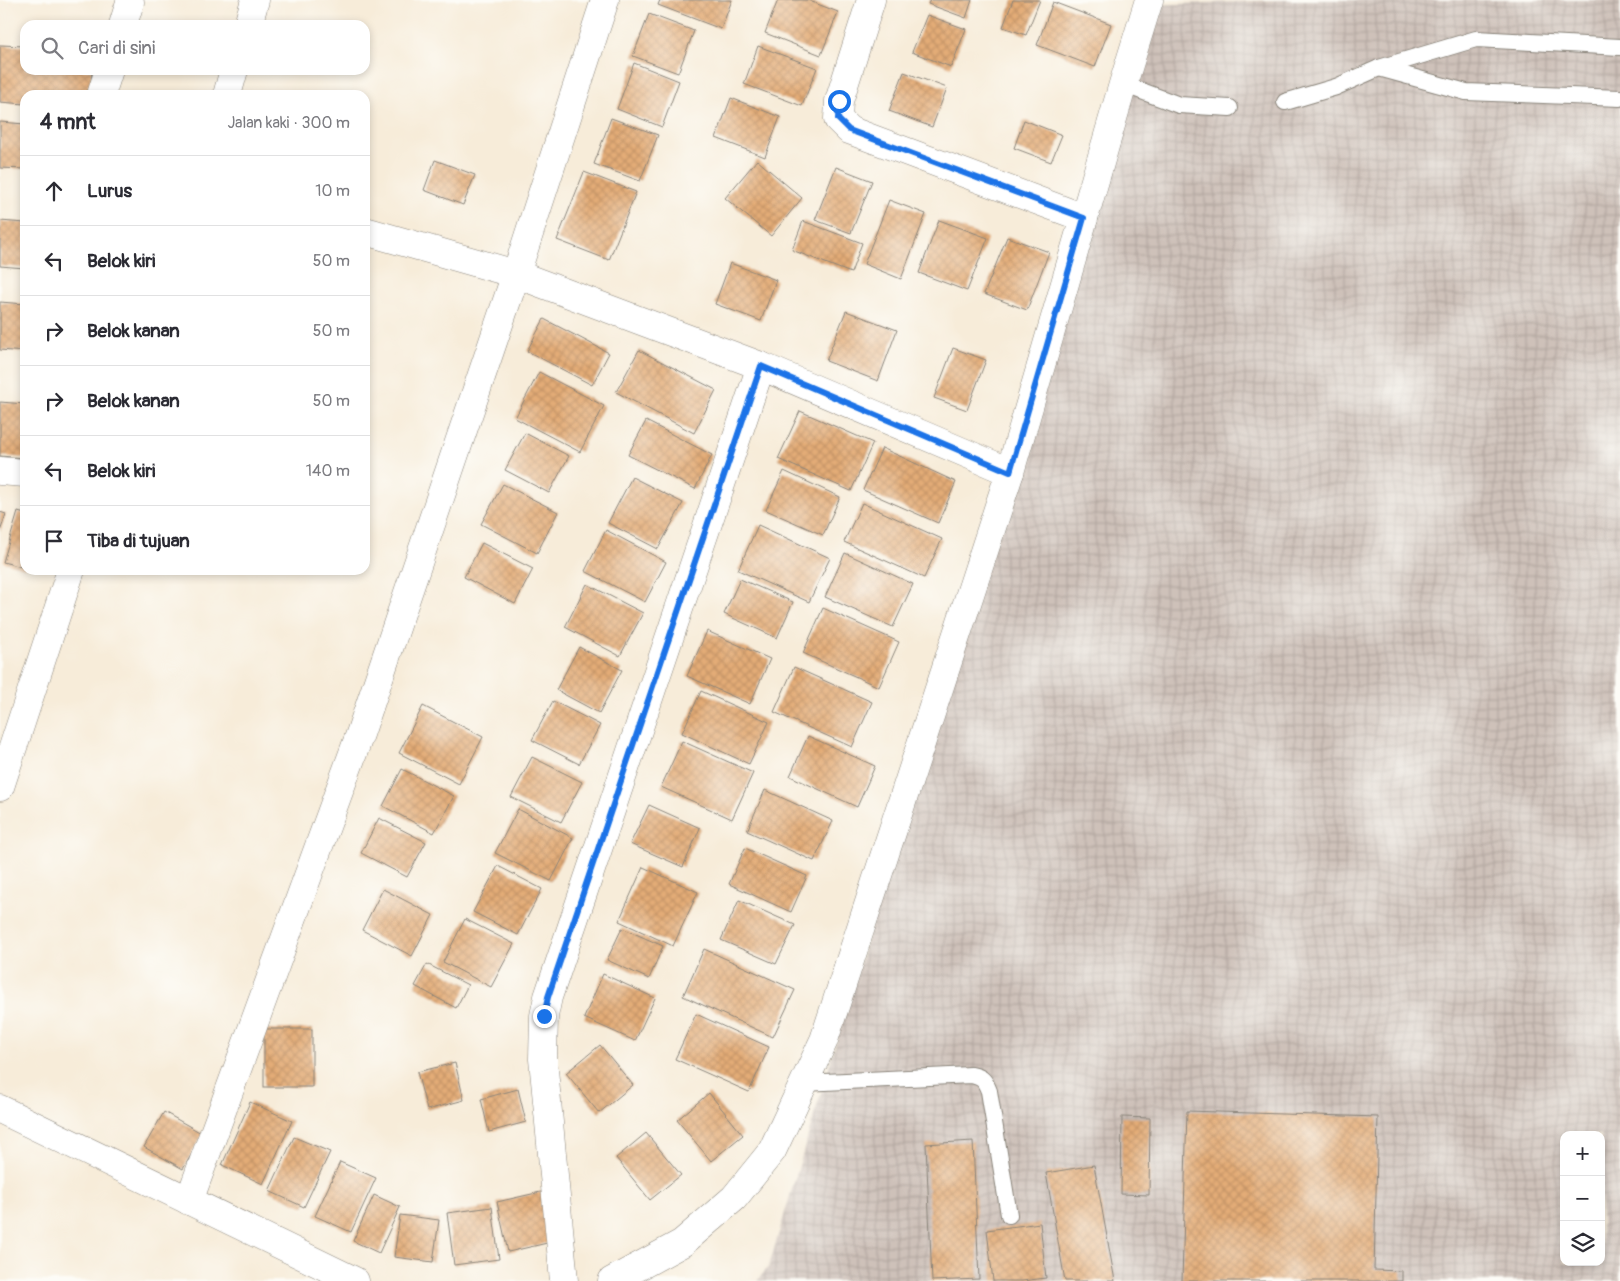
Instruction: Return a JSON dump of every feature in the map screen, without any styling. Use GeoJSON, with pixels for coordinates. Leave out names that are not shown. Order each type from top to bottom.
{"type":"FeatureCollection","features":[{"type":"Feature","properties":{"kind":"street"},"geometry":{"type":"LineString","coordinates":[[250,20],[256,0]]}},
{"type":"Feature","properties":{"kind":"street"},"geometry":{"type":"LineString","coordinates":[[189,1201],[360,734],[516,274],[605,0]]}},
{"type":"Feature","properties":{"kind":"street"},"geometry":{"type":"LineString","coordinates":[[871,0],[839,101],[838,119],[849,130],[1084,218]]}},
{"type":"Feature","properties":{"kind":"street"},"geometry":{"type":"LineString","coordinates":[[612,1281],[682,1244],[734,1198],[772,1151],[824,1040],[1010,472],[1149,0]]}},
{"type":"Feature","properties":{"kind":"street"},"geometry":{"type":"LineString","coordinates":[[103,90],[107,75]]}},
{"type":"Feature","properties":{"kind":"street"},"geometry":{"type":"LineString","coordinates":[[228,90],[232,75]]}},
{"type":"Feature","properties":{"kind":"street"},"geometry":{"type":"LineString","coordinates":[[370,232],[516,274],[761,366],[1010,472]]}},
{"type":"Feature","properties":{"kind":"street"},"geometry":{"type":"LineString","coordinates":[[564,1281],[543,1059],[544,1016],[548,997],[761,366]]}},
{"type":"Feature","properties":{"kind":"street"},"geometry":{"type":"LineString","coordinates":[[0,471],[20,473]]}},
{"type":"Feature","properties":{"kind":"street"},"geometry":{"type":"LineString","coordinates":[[0,787],[69,575]]}},
{"type":"Feature","properties":{"kind":"street"},"geometry":{"type":"LineString","coordinates":[[0,1109],[355,1281]]}},
{"type":"Feature","properties":{"kind":"lane"},"geometry":{"type":"LineString","coordinates":[[1285,102],[1336,87],[1379,68],[1476,39],[1620,47]]}},
{"type":"Feature","properties":{"kind":"lane"},"geometry":{"type":"LineString","coordinates":[[1379,68],[1466,92],[1620,98]]}},
{"type":"Feature","properties":{"kind":"lane"},"geometry":{"type":"LineString","coordinates":[[1123,84],[1179,105],[1230,108]]}},
{"type":"Feature","properties":{"kind":"lane"},"geometry":{"type":"LineString","coordinates":[[804,1083],[980,1076],[986,1081],[990,1091],[1009,1215]]}},
{"type":"Feature","properties":{"kind":"shaded area"},"geometry":{"type":"Polygon","coordinates":[[[1285,0],[1620,0],[1620,1281],[757,1281],[769,1266],[1147,5],[1285,0]]]}},
{"type":"Feature","properties":{"kind":"building"},"geometry":{"type":"Polygon","coordinates":[[[660,0],[732,0],[721,29],[658,5],[660,0]]]}},
{"type":"Feature","properties":{"kind":"building"},"geometry":{"type":"Polygon","coordinates":[[[778,0],[807,0],[838,12],[821,55],[765,33],[778,0]]]}},
{"type":"Feature","properties":{"kind":"building"},"geometry":{"type":"Polygon","coordinates":[[[930,0],[972,0],[966,18],[928,4],[930,0]]]}},
{"type":"Feature","properties":{"kind":"building"},"geometry":{"type":"Polygon","coordinates":[[[1013,0],[1040,0],[1026,35],[1003,27],[1013,0]]]}},
{"type":"Feature","properties":{"kind":"building"},"geometry":{"type":"Polygon","coordinates":[[[1053,2],[1111,24],[1095,67],[1037,45],[1053,2]]]}},
{"type":"Feature","properties":{"kind":"building"},"geometry":{"type":"Polygon","coordinates":[[[649,14],[694,31],[678,73],[633,56],[649,14]]]}},
{"type":"Feature","properties":{"kind":"building"},"geometry":{"type":"Polygon","coordinates":[[[927,15],[966,29],[951,67],[912,52],[927,15]]]}},
{"type":"Feature","properties":{"kind":"building"},"geometry":{"type":"Polygon","coordinates":[[[0,45],[20,46],[20,75],[92,75],[90,90],[20,90],[20,104],[0,102],[0,45]]]}},
{"type":"Feature","properties":{"kind":"building"},"geometry":{"type":"Polygon","coordinates":[[[758,46],[817,68],[802,106],[744,84],[758,46]]]}},
{"type":"Feature","properties":{"kind":"building"},"geometry":{"type":"Polygon","coordinates":[[[634,63],[679,81],[662,127],[617,109],[634,63]]]}},
{"type":"Feature","properties":{"kind":"building"},"geometry":{"type":"Polygon","coordinates":[[[904,72],[947,88],[932,127],[889,111],[904,72]]]}},
{"type":"Feature","properties":{"kind":"building"},"geometry":{"type":"Polygon","coordinates":[[[731,98],[780,117],[765,157],[716,138],[731,98]]]}},
{"type":"Feature","properties":{"kind":"building"},"geometry":{"type":"Polygon","coordinates":[[[611,118],[658,135],[640,181],[594,164],[611,118]]]}},
{"type":"Feature","properties":{"kind":"building"},"geometry":{"type":"Polygon","coordinates":[[[1024,120],[1062,135],[1051,162],[1014,148],[1024,120]]]}},
{"type":"Feature","properties":{"kind":"building"},"geometry":{"type":"Polygon","coordinates":[[[0,122],[20,124],[20,169],[0,168],[0,122]]]}},
{"type":"Feature","properties":{"kind":"building"},"geometry":{"type":"Polygon","coordinates":[[[435,160],[475,175],[463,205],[424,190],[435,160]]]}},
{"type":"Feature","properties":{"kind":"building"},"geometry":{"type":"Polygon","coordinates":[[[757,160],[802,198],[771,236],[725,198],[757,160]]]}},
{"type":"Feature","properties":{"kind":"building"},"geometry":{"type":"Polygon","coordinates":[[[836,167],[872,181],[851,233],[815,220],[836,167]]]}},
{"type":"Feature","properties":{"kind":"building"},"geometry":{"type":"Polygon","coordinates":[[[584,172],[636,192],[609,260],[557,240],[584,172]]]}},
{"type":"Feature","properties":{"kind":"building"},"geometry":{"type":"Polygon","coordinates":[[[889,200],[926,214],[901,279],[864,264],[889,200]]]}},
{"type":"Feature","properties":{"kind":"building"},"geometry":{"type":"Polygon","coordinates":[[[939,220],[988,238],[967,291],[919,273],[939,220]]]}},
{"type":"Feature","properties":{"kind":"building"},"geometry":{"type":"Polygon","coordinates":[[[0,221],[20,223],[20,268],[0,266],[0,221]]]}},
{"type":"Feature","properties":{"kind":"building"},"geometry":{"type":"Polygon","coordinates":[[[803,221],[862,243],[851,273],[792,250],[803,221]]]}},
{"type":"Feature","properties":{"kind":"building"},"geometry":{"type":"Polygon","coordinates":[[[1007,237],[1049,252],[1027,310],[984,294],[1007,237]]]}},
{"type":"Feature","properties":{"kind":"building"},"geometry":{"type":"Polygon","coordinates":[[[730,263],[776,280],[761,321],[715,304],[730,263]]]}},
{"type":"Feature","properties":{"kind":"building"},"geometry":{"type":"Polygon","coordinates":[[[0,302],[20,304],[20,352],[0,350],[0,302]]]}},
{"type":"Feature","properties":{"kind":"building"},"geometry":{"type":"Polygon","coordinates":[[[846,311],[897,330],[878,381],[826,361],[846,311]]]}},
{"type":"Feature","properties":{"kind":"building"},"geometry":{"type":"Polygon","coordinates":[[[544,319],[609,353],[592,385],[527,351],[544,319]]]}},
{"type":"Feature","properties":{"kind":"building"},"geometry":{"type":"Polygon","coordinates":[[[953,348],[986,360],[967,410],[934,398],[953,348]]]}},
{"type":"Feature","properties":{"kind":"building"},"geometry":{"type":"Polygon","coordinates":[[[639,350],[716,390],[694,433],[616,392],[639,350]]]}},
{"type":"Feature","properties":{"kind":"building"},"geometry":{"type":"Polygon","coordinates":[[[539,372],[604,406],[580,452],[515,418],[539,372]]]}},
{"type":"Feature","properties":{"kind":"building"},"geometry":{"type":"Polygon","coordinates":[[[0,402],[20,404],[20,458],[0,456],[0,402]]]}},
{"type":"Feature","properties":{"kind":"building"},"geometry":{"type":"Polygon","coordinates":[[[800,411],[873,443],[851,491],[778,459],[800,411]]]}},
{"type":"Feature","properties":{"kind":"building"},"geometry":{"type":"Polygon","coordinates":[[[646,421],[712,455],[695,489],[628,455],[646,421]]]}},
{"type":"Feature","properties":{"kind":"building"},"geometry":{"type":"Polygon","coordinates":[[[525,433],[569,456],[549,493],[505,470],[525,433]]]}},
{"type":"Feature","properties":{"kind":"building"},"geometry":{"type":"Polygon","coordinates":[[[882,448],[956,482],[938,523],[863,490],[882,448]]]}},
{"type":"Feature","properties":{"kind":"building"},"geometry":{"type":"Polygon","coordinates":[[[784,471],[840,497],[823,535],[766,510],[784,471]]]}},
{"type":"Feature","properties":{"kind":"building"},"geometry":{"type":"Polygon","coordinates":[[[632,477],[683,503],[658,549],[608,523],[632,477]]]}},
{"type":"Feature","properties":{"kind":"building"},"geometry":{"type":"Polygon","coordinates":[[[503,484],[558,512],[537,553],[481,524],[503,484]]]}},
{"type":"Feature","properties":{"kind":"building"},"geometry":{"type":"Polygon","coordinates":[[[862,503],[942,539],[924,578],[844,542],[862,503]]]}},
{"type":"Feature","properties":{"kind":"building"},"geometry":{"type":"Polygon","coordinates":[[[0,512],[6,514],[0,532],[0,512]]]}},
{"type":"Feature","properties":{"kind":"building"},"geometry":{"type":"Polygon","coordinates":[[[18,512],[20,513],[20,567],[3,562],[18,512]]]}},
{"type":"Feature","properties":{"kind":"building"},"geometry":{"type":"Polygon","coordinates":[[[758,525],[830,558],[809,602],[738,570],[758,525]]]}},
{"type":"Feature","properties":{"kind":"building"},"geometry":{"type":"Polygon","coordinates":[[[606,530],[666,562],[645,602],[585,571],[606,530]]]}},
{"type":"Feature","properties":{"kind":"building"},"geometry":{"type":"Polygon","coordinates":[[[482,543],[533,569],[515,604],[464,577],[482,543]]]}},
{"type":"Feature","properties":{"kind":"building"},"geometry":{"type":"Polygon","coordinates":[[[845,553],[913,584],[893,627],[825,597],[845,553]]]}},
{"type":"Feature","properties":{"kind":"building"},"geometry":{"type":"Polygon","coordinates":[[[740,579],[793,602],[777,638],[724,614],[740,579]]]}},
{"type":"Feature","properties":{"kind":"building"},"geometry":{"type":"Polygon","coordinates":[[[587,584],[643,613],[620,656],[565,627],[587,584]]]}},
{"type":"Feature","properties":{"kind":"building"},"geometry":{"type":"Polygon","coordinates":[[[823,608],[899,642],[879,687],[803,653],[823,608]]]}},
{"type":"Feature","properties":{"kind":"building"},"geometry":{"type":"Polygon","coordinates":[[[707,631],[770,659],[750,704],[687,676],[707,631]]]}},
{"type":"Feature","properties":{"kind":"building"},"geometry":{"type":"Polygon","coordinates":[[[579,647],[622,670],[599,713],[556,690],[579,647]]]}},
{"type":"Feature","properties":{"kind":"building"},"geometry":{"type":"Polygon","coordinates":[[[794,667],[872,702],[852,747],[774,712],[794,667]]]}},
{"type":"Feature","properties":{"kind":"building"},"geometry":{"type":"Polygon","coordinates":[[[701,691],[769,722],[749,764],[682,733],[701,691]]]}},
{"type":"Feature","properties":{"kind":"building"},"geometry":{"type":"Polygon","coordinates":[[[553,701],[600,725],[579,764],[532,740],[553,701]]]}},
{"type":"Feature","properties":{"kind":"building"},"geometry":{"type":"Polygon","coordinates":[[[423,706],[483,737],[459,784],[399,753],[423,706]]]}},
{"type":"Feature","properties":{"kind":"building"},"geometry":{"type":"Polygon","coordinates":[[[808,736],[875,766],[857,807],[790,776],[808,736]]]}},
{"type":"Feature","properties":{"kind":"building"},"geometry":{"type":"Polygon","coordinates":[[[682,741],[753,773],[732,819],[661,787],[682,741]]]}},
{"type":"Feature","properties":{"kind":"building"},"geometry":{"type":"Polygon","coordinates":[[[532,757],[582,782],[561,822],[511,797],[532,757]]]}},
{"type":"Feature","properties":{"kind":"building"},"geometry":{"type":"Polygon","coordinates":[[[402,769],[454,796],[434,833],[383,806],[402,769]]]}},
{"type":"Feature","properties":{"kind":"building"},"geometry":{"type":"Polygon","coordinates":[[[765,790],[833,821],[814,861],[747,831],[765,790]]]}},
{"type":"Feature","properties":{"kind":"building"},"geometry":{"type":"Polygon","coordinates":[[[649,805],[700,828],[683,867],[630,844],[649,805]]]}},
{"type":"Feature","properties":{"kind":"building"},"geometry":{"type":"Polygon","coordinates":[[[518,809],[573,838],[551,881],[495,853],[518,809]]]}},
{"type":"Feature","properties":{"kind":"building"},"geometry":{"type":"Polygon","coordinates":[[[379,818],[426,842],[407,877],[361,853],[379,818]]]}},
{"type":"Feature","properties":{"kind":"building"},"geometry":{"type":"Polygon","coordinates":[[[745,848],[807,876],[791,912],[729,884],[745,848]]]}},
{"type":"Feature","properties":{"kind":"building"},"geometry":{"type":"Polygon","coordinates":[[[498,866],[542,889],[518,935],[473,912],[498,866]]]}},
{"type":"Feature","properties":{"kind":"building"},"geometry":{"type":"Polygon","coordinates":[[[643,867],[698,892],[673,946],[619,921],[643,867]]]}},
{"type":"Feature","properties":{"kind":"building"},"geometry":{"type":"Polygon","coordinates":[[[383,889],[433,915],[412,956],[362,930],[383,889]]]}},
{"type":"Feature","properties":{"kind":"building"},"geometry":{"type":"Polygon","coordinates":[[[739,900],[795,925],[776,964],[721,940],[739,900]]]}},
{"type":"Feature","properties":{"kind":"building"},"geometry":{"type":"Polygon","coordinates":[[[465,919],[514,944],[491,987],[443,962],[465,919]]]}},
{"type":"Feature","properties":{"kind":"building"},"geometry":{"type":"Polygon","coordinates":[[[622,928],[663,946],[649,979],[607,960],[622,928]]]}},
{"type":"Feature","properties":{"kind":"building"},"geometry":{"type":"Polygon","coordinates":[[[704,949],[795,990],[773,1037],[683,996],[704,949]]]}},
{"type":"Feature","properties":{"kind":"building"},"geometry":{"type":"Polygon","coordinates":[[[427,964],[468,985],[456,1008],[415,986],[427,964]]]}},
{"type":"Feature","properties":{"kind":"building"},"geometry":{"type":"Polygon","coordinates":[[[603,974],[655,998],[635,1041],[584,1018],[603,974]]]}},
{"type":"Feature","properties":{"kind":"building"},"geometry":{"type":"Polygon","coordinates":[[[696,1014],[769,1047],[749,1092],[675,1059],[696,1014]]]}},
{"type":"Feature","properties":{"kind":"building"},"geometry":{"type":"Polygon","coordinates":[[[264,1029],[312,1029],[312,1087],[264,1087],[264,1029]]]}},
{"type":"Feature","properties":{"kind":"building"},"geometry":{"type":"Polygon","coordinates":[[[600,1045],[633,1085],[599,1113],[566,1073],[600,1045]]]}},
{"type":"Feature","properties":{"kind":"building"},"geometry":{"type":"Polygon","coordinates":[[[455,1063],[464,1100],[427,1110],[417,1072],[455,1063]]]}},
{"type":"Feature","properties":{"kind":"building"},"geometry":{"type":"Polygon","coordinates":[[[518,1089],[526,1122],[489,1132],[481,1099],[518,1089]]]}},
{"type":"Feature","properties":{"kind":"building"},"geometry":{"type":"Polygon","coordinates":[[[709,1093],[743,1135],[711,1161],[677,1120],[709,1093]]]}},
{"type":"Feature","properties":{"kind":"building"},"geometry":{"type":"Polygon","coordinates":[[[250,1102],[292,1121],[263,1184],[222,1165],[250,1102]]]}},
{"type":"Feature","properties":{"kind":"building"},"geometry":{"type":"Polygon","coordinates":[[[1187,1111],[1378,1117],[1374,1270],[1402,1271],[1402,1281],[1182,1281],[1187,1111]]]}},
{"type":"Feature","properties":{"kind":"building"},"geometry":{"type":"Polygon","coordinates":[[[164,1112],[203,1134],[183,1169],[144,1147],[164,1112]]]}},
{"type":"Feature","properties":{"kind":"building"},"geometry":{"type":"Polygon","coordinates":[[[1122,1117],[1150,1118],[1149,1195],[1121,1194],[1122,1117]]]}},
{"type":"Feature","properties":{"kind":"building"},"geometry":{"type":"Polygon","coordinates":[[[646,1133],[681,1175],[650,1200],[616,1158],[646,1133]]]}},
{"type":"Feature","properties":{"kind":"building"},"geometry":{"type":"Polygon","coordinates":[[[294,1137],[330,1152],[304,1207],[269,1191],[294,1137]]]}},
{"type":"Feature","properties":{"kind":"building"},"geometry":{"type":"Polygon","coordinates":[[[973,1141],[979,1279],[932,1281],[926,1144],[973,1141]]]}},
{"type":"Feature","properties":{"kind":"building"},"geometry":{"type":"Polygon","coordinates":[[[340,1162],[376,1178],[351,1232],[315,1216],[340,1162]]]}},
{"type":"Feature","properties":{"kind":"building"},"geometry":{"type":"Polygon","coordinates":[[[1094,1165],[1115,1281],[1065,1281],[1046,1173],[1094,1165]]]}},
{"type":"Feature","properties":{"kind":"building"},"geometry":{"type":"Polygon","coordinates":[[[545,1191],[556,1241],[508,1252],[497,1202],[545,1191]]]}},
{"type":"Feature","properties":{"kind":"building"},"geometry":{"type":"Polygon","coordinates":[[[374,1195],[400,1207],[379,1253],[353,1241],[374,1195]]]}},
{"type":"Feature","properties":{"kind":"building"},"geometry":{"type":"Polygon","coordinates":[[[492,1207],[499,1259],[454,1265],[447,1213],[492,1207]]]}},
{"type":"Feature","properties":{"kind":"building"},"geometry":{"type":"Polygon","coordinates":[[[400,1215],[439,1220],[433,1262],[394,1257],[400,1215]]]}},
{"type":"Feature","properties":{"kind":"building"},"geometry":{"type":"Polygon","coordinates":[[[1040,1223],[1046,1278],[1022,1281],[993,1281],[987,1230],[1040,1223]]]}},
{"type":"Feature","properties":{"kind":"route"},"geometry":{"type":"LineString","coordinates":[[544,1016],[548,997],[761,366],[1010,472],[1084,218],[849,130],[838,119],[839,101]]}}]}
